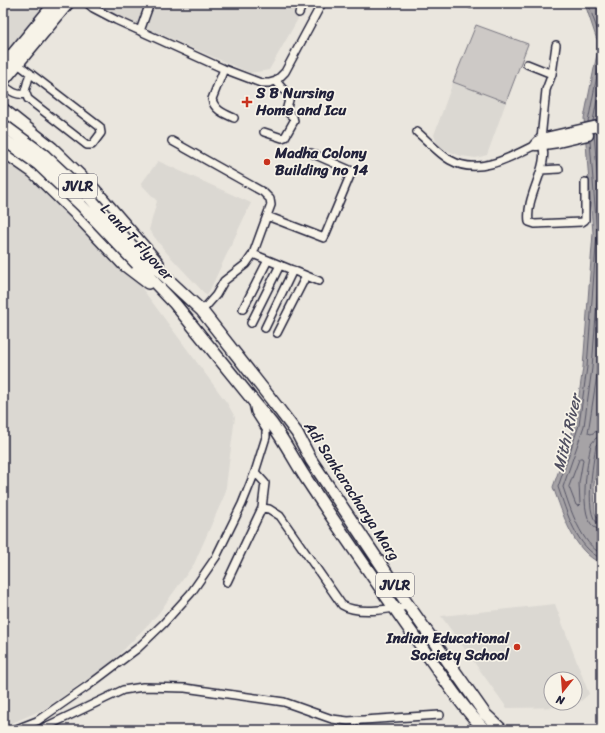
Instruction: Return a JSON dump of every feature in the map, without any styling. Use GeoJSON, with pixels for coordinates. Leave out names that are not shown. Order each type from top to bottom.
{"type":"FeatureCollection","features":[{"type":"Feature","properties":{"kind":"main road"},"geometry":{"type":"LineString","coordinates":[[3,66],[55,3]]}},
{"type":"Feature","properties":{"kind":"main road"},"geometry":{"type":"LineString","coordinates":[[3,81],[68,3]]}},
{"type":"Feature","properties":{"kind":"main road"},"geometry":{"type":"LineString","coordinates":[[3,109],[52,148],[95,190],[157,261],[166,278]]}},
{"type":"Feature","properties":{"kind":"main road","name":"L and T Flyover"},"geometry":{"type":"LineString","coordinates":[[3,125],[46,156],[89,197],[131,245],[141,261],[175,304]]}},
{"type":"Feature","properties":{"kind":"main road"},"geometry":{"type":"LineString","coordinates":[[18,161],[37,137]]}},
{"type":"Feature","properties":{"kind":"main road","name":"L and T Flyover"},"geometry":{"type":"LineString","coordinates":[[3,139],[38,164],[141,261],[166,278]]}},
{"type":"Feature","properties":{"kind":"main road"},"geometry":{"type":"LineString","coordinates":[[3,150],[33,172],[75,213],[123,264],[175,304]]}},
{"type":"Feature","properties":{"kind":"main road","name":"Adi Sankaracharya Marg"},"geometry":{"type":"LineString","coordinates":[[166,278],[202,311],[278,408],[297,434],[311,460],[408,606],[485,714],[502,730]]}},
{"type":"Feature","properties":{"kind":"main road","name":"Adi Sankaracharya Marg"},"geometry":{"type":"LineString","coordinates":[[175,304],[285,441],[308,482],[394,608],[450,688],[474,719],[485,730]]}},
{"type":"Feature","properties":{"kind":"street"},"geometry":{"type":"LineString","coordinates":[[87,3],[93,8],[116,20],[224,69],[261,83],[276,81],[284,72],[322,3]]}},
{"type":"Feature","properties":{"kind":"street"},"geometry":{"type":"LineString","coordinates":[[140,31],[150,3]]}},
{"type":"Feature","properties":{"kind":"street"},"geometry":{"type":"LineString","coordinates":[[299,13],[302,3]]}},
{"type":"Feature","properties":{"kind":"street"},"geometry":{"type":"LineString","coordinates":[[556,45],[552,74],[546,90],[540,143],[543,162],[531,200],[528,218],[529,222],[531,224],[582,222],[585,220],[585,182]]}},
{"type":"Feature","properties":{"kind":"street"},"geometry":{"type":"LineString","coordinates":[[18,64],[100,127],[101,133],[92,145],[88,145],[30,101],[26,94],[26,85],[30,74]]}},
{"type":"Feature","properties":{"kind":"street"},"geometry":{"type":"LineString","coordinates":[[527,64],[552,74]]}},
{"type":"Feature","properties":{"kind":"street"},"geometry":{"type":"LineString","coordinates":[[224,69],[212,99],[213,103],[220,112],[234,118]]}},
{"type":"Feature","properties":{"kind":"street"},"geometry":{"type":"LineString","coordinates":[[264,132],[282,138],[285,137],[294,121],[286,111],[289,100],[288,95],[276,81]]}},
{"type":"Feature","properties":{"kind":"street"},"geometry":{"type":"LineString","coordinates":[[3,85],[20,96],[26,94]]}},
{"type":"Feature","properties":{"kind":"street"},"geometry":{"type":"LineString","coordinates":[[417,132],[449,160],[462,166],[476,167],[495,164],[540,143],[602,125]]}},
{"type":"Feature","properties":{"kind":"street"},"geometry":{"type":"LineString","coordinates":[[558,138],[602,132]]}},
{"type":"Feature","properties":{"kind":"street"},"geometry":{"type":"LineString","coordinates":[[172,141],[262,192],[270,199],[272,205],[254,254],[246,264],[224,281],[216,295],[202,311]]}},
{"type":"Feature","properties":{"kind":"street"},"geometry":{"type":"LineString","coordinates":[[267,216],[324,238],[352,171],[311,153]]}},
{"type":"Feature","properties":{"kind":"street"},"geometry":{"type":"LineString","coordinates":[[541,170],[560,169]]}},
{"type":"Feature","properties":{"kind":"street"},"geometry":{"type":"LineString","coordinates":[[254,254],[319,281]]}},
{"type":"Feature","properties":{"kind":"street"},"geometry":{"type":"LineString","coordinates":[[243,309],[268,260]]}},
{"type":"Feature","properties":{"kind":"street"},"geometry":{"type":"LineString","coordinates":[[251,323],[280,265]]}},
{"type":"Feature","properties":{"kind":"street"},"geometry":{"type":"LineString","coordinates":[[265,328],[293,270]]}},
{"type":"Feature","properties":{"kind":"street"},"geometry":{"type":"LineString","coordinates":[[277,334],[306,276]]}},
{"type":"Feature","properties":{"kind":"street"},"geometry":{"type":"LineString","coordinates":[[14,730],[37,721],[89,685],[138,648],[163,624],[191,593],[216,557],[242,504],[255,472],[266,438],[266,429],[255,412],[252,399]]}},
{"type":"Feature","properties":{"kind":"street"},"geometry":{"type":"LineString","coordinates":[[227,582],[262,508],[265,483],[255,472]]}},
{"type":"Feature","properties":{"kind":"street"},"geometry":{"type":"LineString","coordinates":[[262,508],[269,509],[280,516],[342,605],[348,609],[356,611],[408,606]]}},
{"type":"Feature","properties":{"kind":"street"},"geometry":{"type":"LineString","coordinates":[[39,730],[123,690],[143,687],[185,688],[284,702],[332,719],[348,721],[440,715]]}},
{"type":"Feature","properties":{"kind":"shaded area"},"geometry":{"type":"Polygon","coordinates":[[[3,3],[49,3],[3,55],[3,3]]]}},
{"type":"Feature","properties":{"kind":"shaded area"},"geometry":{"type":"Polygon","coordinates":[[[96,3],[307,3],[269,70],[250,73],[112,13],[96,3]]]}},
{"type":"Feature","properties":{"kind":"shaded area"},"geometry":{"type":"Polygon","coordinates":[[[476,25],[528,44],[506,102],[453,82],[476,25]]]}},
{"type":"Feature","properties":{"kind":"shaded area"},"geometry":{"type":"Polygon","coordinates":[[[453,82],[506,102],[487,155],[476,158],[461,156],[438,147],[434,135],[453,82]]]}},
{"type":"Feature","properties":{"kind":"shaded area"},"geometry":{"type":"Polygon","coordinates":[[[3,157],[51,197],[138,283],[227,403],[235,417],[225,494],[194,564],[158,614],[112,662],[44,709],[3,727],[3,157]]]}},
{"type":"Feature","properties":{"kind":"shaded area"},"geometry":{"type":"Polygon","coordinates":[[[158,161],[251,203],[207,296],[166,252],[149,230],[157,201],[141,184],[158,161]]]}},
{"type":"Feature","properties":{"kind":"shaded area","name":"Indian Educational Society School"},"geometry":{"type":"Polygon","coordinates":[[[555,604],[580,671],[543,671],[543,707],[507,708],[441,616],[555,604]]]}},
{"type":"Feature","properties":{"kind":"shaded area","name":"Indian Educational Society School"},"geometry":{"type":"Polygon","coordinates":[[[583,678],[589,694],[583,699],[583,678]]]}},
{"type":"Feature","properties":{"kind":"water"},"geometry":{"type":"Polygon","coordinates":[[[583,3],[598,3],[602,10],[602,434],[594,485],[595,513],[602,524],[602,564],[592,558],[576,541],[565,520],[553,487],[575,424],[583,367],[593,233],[584,118],[597,54],[597,40],[586,7],[583,3]]]}},
{"type":"Feature","properties":{"kind":"place","name":"S B Nursing Home and Icu"},"geometry":{"type":"Point","coordinates":[247,102]}},
{"type":"Feature","properties":{"kind":"place","name":"Madha Colony Building no 14"},"geometry":{"type":"Point","coordinates":[267,162]}},
{"type":"Feature","properties":{"kind":"place","name":"Indian Educational Society School"},"geometry":{"type":"Point","coordinates":[517,647]}},
{"type":"Feature","properties":{"kind":"water label","name":"Mithi River"},"geometry":{"type":"Point","coordinates":[567,433]}}]}
